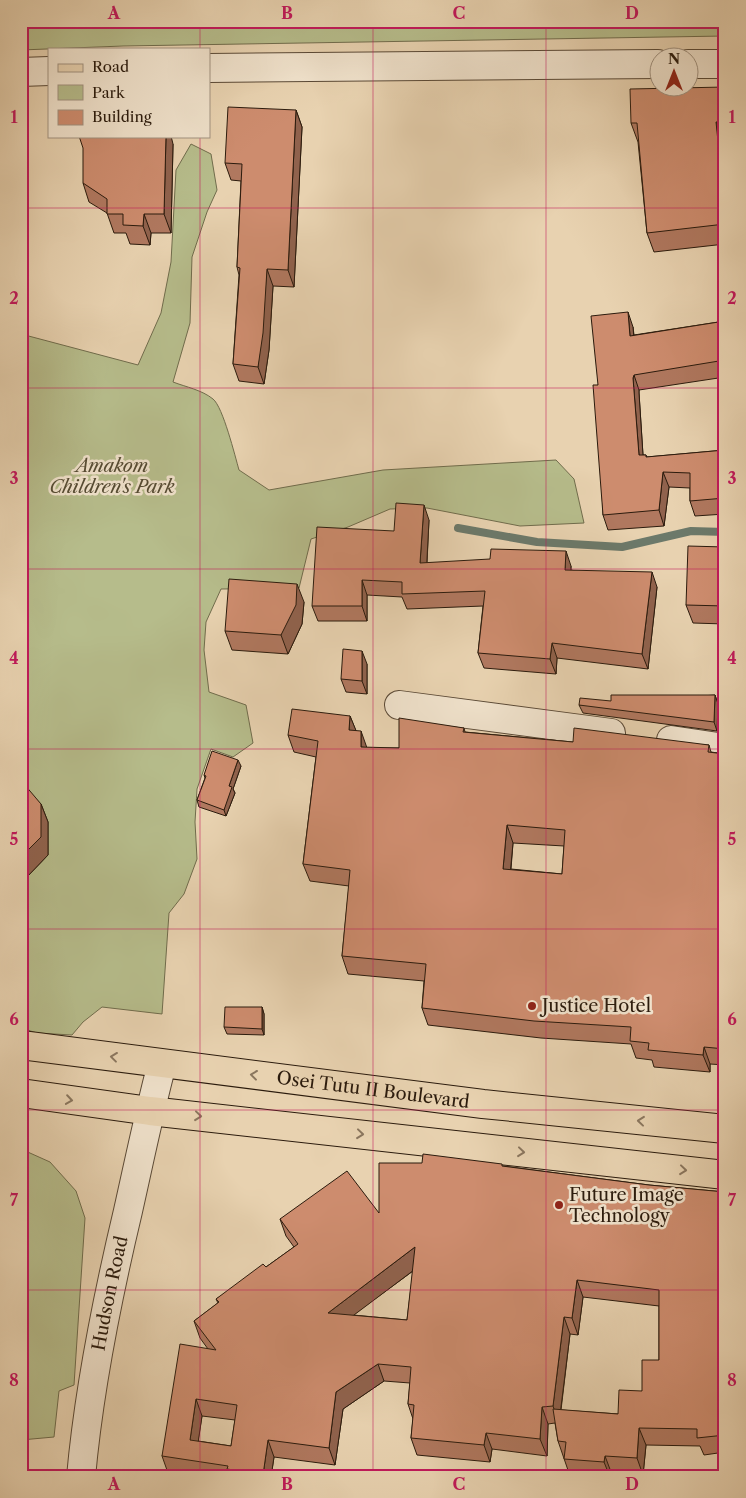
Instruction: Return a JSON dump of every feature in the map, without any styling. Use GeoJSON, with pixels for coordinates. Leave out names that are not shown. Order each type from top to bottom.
{"type":"FeatureCollection","features":[{"type":"Feature","properties":{"kind":"main road","name":"Osei Tutu II Boulevard"},"geometry":{"type":"LineString","coordinates":[[21,1045],[483,1104],[725,1129]]}},
{"type":"Feature","properties":{"kind":"main road"},"geometry":{"type":"LineString","coordinates":[[21,1093],[150,1111],[725,1175]]}},
{"type":"Feature","properties":{"kind":"street"},"geometry":{"type":"LineString","coordinates":[[210,68],[648,64]]}},
{"type":"Feature","properties":{"kind":"street"},"geometry":{"type":"LineString","coordinates":[[698,64],[725,64]]}},
{"type":"Feature","properties":{"kind":"street"},"geometry":{"type":"LineString","coordinates":[[21,72],[48,71]]}},
{"type":"Feature","properties":{"kind":"street"},"geometry":{"type":"LineString","coordinates":[[399,705],[725,748]]}},
{"type":"Feature","properties":{"kind":"street","name":"Hudson Road"},"geometry":{"type":"LineString","coordinates":[[80,1477],[84,1434],[106,1306],[162,1064]]}},
{"type":"Feature","properties":{"kind":"green space"},"geometry":{"type":"Polygon","coordinates":[[[21,21],[725,21],[725,36],[123,46],[21,50],[21,21]]]}},
{"type":"Feature","properties":{"kind":"green space","name":"Amakom Children's Park"},"geometry":{"type":"Polygon","coordinates":[[[191,144],[211,154],[217,190],[207,212],[192,257],[190,323],[173,382],[204,393],[217,404],[228,432],[239,470],[269,490],[383,470],[556,460],[574,479],[584,523],[520,526],[427,508],[390,509],[348,527],[311,539],[299,588],[221,589],[206,622],[204,650],[209,692],[246,705],[253,743],[233,757],[211,749],[197,789],[195,822],[197,859],[184,894],[169,913],[162,1014],[102,1007],[83,1022],[72,1035],[37,1033],[21,1028],[21,334],[138,365],[161,313],[171,262],[176,170],[191,144]]]}},
{"type":"Feature","properties":{"kind":"green space"},"geometry":{"type":"Polygon","coordinates":[[[21,1149],[50,1162],[76,1191],[85,1218],[74,1385],[59,1391],[54,1437],[21,1440],[21,1149]]]}},
{"type":"Feature","properties":{"kind":"building"},"geometry":{"type":"Polygon","coordinates":[[[725,87],[725,121],[716,122],[723,190],[725,190],[725,224],[647,233],[637,123],[631,123],[630,89],[648,89],[648,98],[698,98],[698,88],[725,87]]]}},
{"type":"Feature","properties":{"kind":"building"},"geometry":{"type":"Polygon","coordinates":[[[228,107],[296,110],[288,270],[267,269],[263,333],[258,367],[233,364],[240,268],[237,267],[242,164],[225,163],[228,107]]]}},
{"type":"Feature","properties":{"kind":"building"},"geometry":{"type":"Polygon","coordinates":[[[80,138],[166,138],[164,214],[144,214],[143,226],[123,225],[123,214],[107,214],[107,199],[83,183],[83,148],[80,138]]]}},
{"type":"Feature","properties":{"kind":"building"},"geometry":{"type":"Polygon","coordinates":[[[628,312],[630,336],[725,321],[725,360],[634,375],[633,378],[639,455],[646,455],[646,457],[725,450],[725,498],[690,501],[690,473],[663,472],[659,510],[603,515],[593,385],[598,385],[591,316],[628,312]]]}},
{"type":"Feature","properties":{"kind":"building"},"geometry":{"type":"Polygon","coordinates":[[[396,503],[424,505],[420,563],[490,559],[491,549],[566,551],[565,570],[652,572],[642,654],[552,643],[550,659],[478,653],[485,591],[402,594],[402,582],[362,580],[362,606],[312,606],[317,527],[394,531],[396,503]]]}},
{"type":"Feature","properties":{"kind":"building"},"geometry":{"type":"Polygon","coordinates":[[[688,546],[725,547],[725,606],[686,605],[688,546]]]}},
{"type":"Feature","properties":{"kind":"building"},"geometry":{"type":"Polygon","coordinates":[[[229,579],[297,584],[296,605],[281,635],[225,631],[229,579]]]}},
{"type":"Feature","properties":{"kind":"building"},"geometry":{"type":"Polygon","coordinates":[[[343,649],[362,651],[362,681],[341,679],[343,649]]]}},
{"type":"Feature","properties":{"kind":"building"},"geometry":{"type":"Polygon","coordinates":[[[611,695],[715,695],[714,722],[579,705],[580,698],[611,701],[611,695]]]}},
{"type":"Feature","properties":{"kind":"building"},"geometry":{"type":"Polygon","coordinates":[[[292,709],[350,716],[349,730],[361,731],[361,747],[399,748],[399,718],[464,728],[463,732],[573,742],[574,728],[709,745],[708,752],[725,754],[725,1049],[704,1047],[703,1055],[648,1050],[649,1043],[630,1041],[631,1027],[534,1021],[422,1008],[426,964],[342,956],[350,870],[303,864],[318,741],[288,735],[292,709]],[[507,825],[503,869],[562,874],[565,830],[507,825]]]}},
{"type":"Feature","properties":{"kind":"building"},"geometry":{"type":"Polygon","coordinates":[[[212,751],[238,760],[229,786],[232,787],[224,810],[197,800],[206,776],[204,775],[212,751]]]}},
{"type":"Feature","properties":{"kind":"building"},"geometry":{"type":"Polygon","coordinates":[[[21,784],[24,784],[41,804],[41,837],[21,857],[21,784]]]}},
{"type":"Feature","properties":{"kind":"building"},"geometry":{"type":"Polygon","coordinates":[[[225,1007],[262,1007],[262,1029],[224,1027],[225,1007]]]}},
{"type":"Feature","properties":{"kind":"building"},"geometry":{"type":"Polygon","coordinates":[[[423,1154],[649,1185],[725,1192],[725,1435],[697,1438],[697,1429],[639,1428],[637,1458],[605,1456],[604,1462],[564,1459],[566,1442],[558,1441],[553,1409],[618,1414],[619,1390],[642,1391],[642,1360],[659,1360],[659,1290],[577,1280],[572,1318],[564,1317],[553,1406],[542,1407],[540,1439],[486,1433],[484,1445],[411,1438],[414,1405],[408,1404],[411,1367],[378,1364],[336,1392],[329,1448],[268,1440],[263,1475],[227,1469],[228,1466],[162,1456],[180,1344],[216,1350],[194,1321],[219,1302],[216,1299],[263,1264],[266,1267],[298,1244],[280,1219],[347,1171],[379,1213],[379,1163],[422,1163],[423,1154]],[[415,1247],[328,1313],[407,1320],[415,1247]],[[196,1399],[190,1440],[231,1446],[237,1405],[196,1399]]]}},
{"type":"Feature","properties":{"kind":"waterway"},"geometry":{"type":"LineString","coordinates":[[458,528],[537,542],[622,547],[691,531],[725,532]]}},
{"type":"Feature","properties":{"kind":"place","name":"Justice Hotel"},"geometry":{"type":"Point","coordinates":[532,1006]}},
{"type":"Feature","properties":{"kind":"place","name":"Future Image Technology"},"geometry":{"type":"Point","coordinates":[559,1205]}}]}
